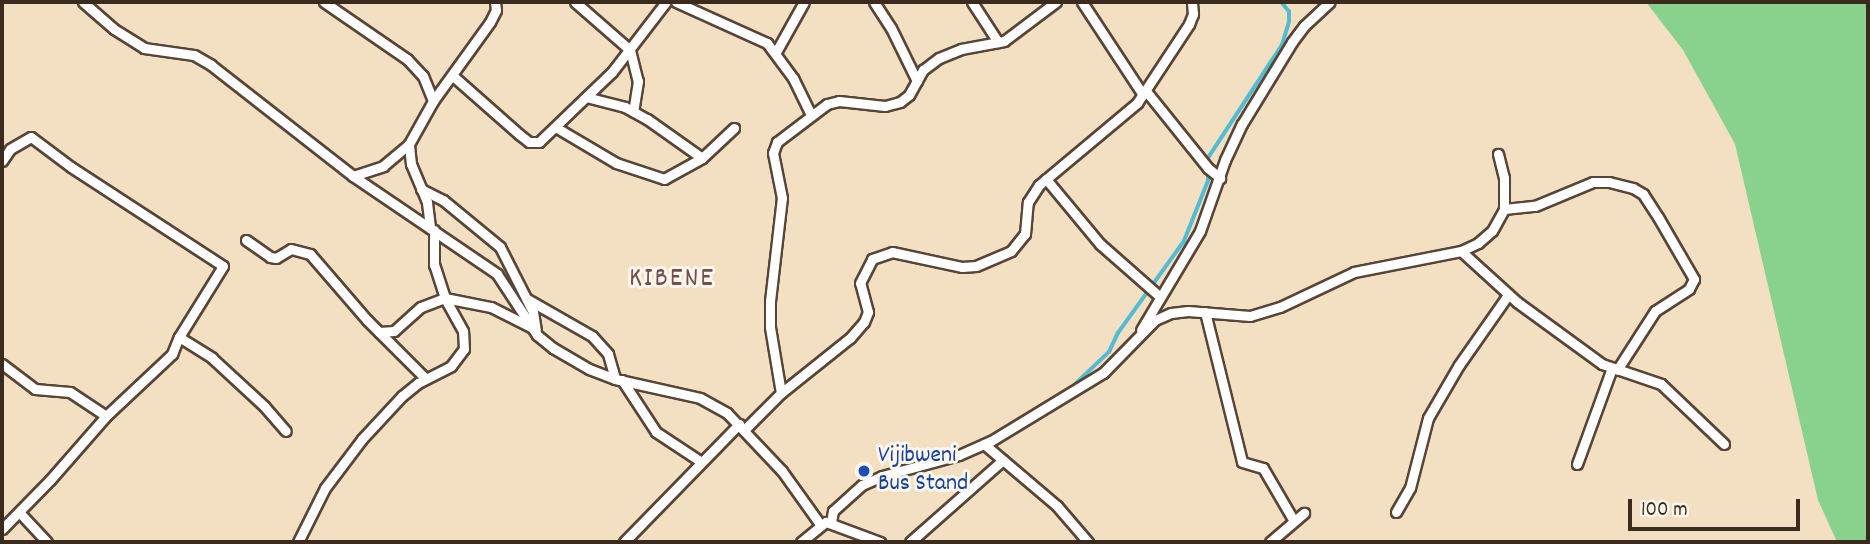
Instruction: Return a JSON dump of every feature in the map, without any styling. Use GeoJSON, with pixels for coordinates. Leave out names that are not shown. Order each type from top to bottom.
{"type":"FeatureCollection","features":[{"type":"Feature","properties":{"kind":"street"},"geometry":{"type":"LineString","coordinates":[[83,2],[114,29],[144,48],[194,55],[211,65],[353,176],[503,281],[535,331]]}},
{"type":"Feature","properties":{"kind":"street"},"geometry":{"type":"LineString","coordinates":[[324,2],[407,59],[423,76],[433,101]]}},
{"type":"Feature","properties":{"kind":"street"},"geometry":{"type":"LineString","coordinates":[[353,176],[383,166],[409,144],[433,101],[453,76],[496,6],[505,2]]}},
{"type":"Feature","properties":{"kind":"street"},"geometry":{"type":"LineString","coordinates":[[575,2],[630,50],[638,81],[633,112]]}},
{"type":"Feature","properties":{"kind":"street"},"geometry":{"type":"LineString","coordinates":[[453,76],[529,142],[540,142],[630,50],[666,2]]}},
{"type":"Feature","properties":{"kind":"street"},"geometry":{"type":"LineString","coordinates":[[676,2],[714,21],[756,36],[776,52],[810,113]]}},
{"type":"Feature","properties":{"kind":"street"},"geometry":{"type":"LineString","coordinates":[[776,52],[804,2]]}},
{"type":"Feature","properties":{"kind":"street"},"geometry":{"type":"LineString","coordinates":[[874,2],[891,28],[917,81]]}},
{"type":"Feature","properties":{"kind":"street"},"geometry":{"type":"LineString","coordinates":[[972,2],[998,42]]}},
{"type":"Feature","properties":{"kind":"street"},"geometry":{"type":"LineString","coordinates":[[781,393],[770,327],[770,301],[782,198],[774,149],[779,139],[810,113],[839,101],[895,104],[909,95],[923,70],[939,58],[961,49],[998,42],[1015,34],[1056,2]]}},
{"type":"Feature","properties":{"kind":"street"},"geometry":{"type":"LineString","coordinates":[[1082,2],[1144,93],[1208,169],[1220,178]]}},
{"type":"Feature","properties":{"kind":"street"},"geometry":{"type":"LineString","coordinates":[[624,542],[700,461],[850,338],[864,322],[868,312],[860,283],[872,260],[892,253],[961,267],[976,266],[1011,251],[1026,234],[1030,197],[1046,178],[1123,116],[1144,93],[1189,24],[1193,14],[1192,2]]}},
{"type":"Feature","properties":{"kind":"street"},"geometry":{"type":"LineString","coordinates":[[1139,335],[1159,296],[1200,232],[1242,124],[1292,41],[1330,2]]}},
{"type":"Feature","properties":{"kind":"street"},"geometry":{"type":"LineString","coordinates":[[586,97],[633,112],[702,159]]}},
{"type":"Feature","properties":{"kind":"street"},"geometry":{"type":"LineString","coordinates":[[556,128],[616,163],[658,178],[670,177],[702,159],[734,128]]}},
{"type":"Feature","properties":{"kind":"street"},"geometry":{"type":"LineString","coordinates":[[2,161],[10,149],[31,137],[71,167],[223,266],[179,337],[172,354],[106,416],[2,528]]}},
{"type":"Feature","properties":{"kind":"street"},"geometry":{"type":"LineString","coordinates":[[298,542],[325,488],[341,464],[402,396],[451,366],[464,349],[463,331],[445,298],[434,265],[427,202],[411,164],[409,144]]}},
{"type":"Feature","properties":{"kind":"street"},"geometry":{"type":"LineString","coordinates":[[831,523],[833,510],[862,485],[882,476],[959,455],[984,444],[1103,373],[1155,320],[1171,313],[1205,312],[1239,317],[1257,314],[1280,307],[1354,272],[1461,251],[1478,243],[1492,231],[1504,209],[1504,178],[1498,154]]}},
{"type":"Feature","properties":{"kind":"street"},"geometry":{"type":"LineString","coordinates":[[1046,178],[1115,259],[1159,296]]}},
{"type":"Feature","properties":{"kind":"street"},"geometry":{"type":"LineString","coordinates":[[1504,209],[1535,206],[1593,182],[1609,182],[1633,188],[1643,194],[1658,216],[1695,279],[1689,289],[1655,311],[1615,369],[1577,464]]}},
{"type":"Feature","properties":{"kind":"street"},"geometry":{"type":"LineString","coordinates":[[421,189],[443,200],[500,247],[527,299],[535,331]]}},
{"type":"Feature","properties":{"kind":"street"},"geometry":{"type":"LineString","coordinates":[[246,240],[270,257],[276,258],[296,249],[310,254],[379,332],[426,379]]}},
{"type":"Feature","properties":{"kind":"street"},"geometry":{"type":"LineString","coordinates":[[1461,251],[1508,295],[1615,369],[1661,384],[1724,444]]}},
{"type":"Feature","properties":{"kind":"street"},"geometry":{"type":"LineString","coordinates":[[1396,512],[1410,488],[1427,418],[1459,365],[1508,295]]}},
{"type":"Feature","properties":{"kind":"street"},"geometry":{"type":"LineString","coordinates":[[379,332],[394,331],[421,307],[445,298],[491,307],[535,331],[572,360],[619,379],[700,398],[742,427],[782,471],[820,524]]}},
{"type":"Feature","properties":{"kind":"street"},"geometry":{"type":"LineString","coordinates":[[527,299],[592,337],[608,354],[619,379],[656,432],[700,461]]}},
{"type":"Feature","properties":{"kind":"street"},"geometry":{"type":"LineString","coordinates":[[1205,312],[1242,462],[1263,468],[1294,521]]}},
{"type":"Feature","properties":{"kind":"street"},"geometry":{"type":"LineString","coordinates":[[179,337],[212,358],[264,406],[286,431]]}},
{"type":"Feature","properties":{"kind":"street"},"geometry":{"type":"LineString","coordinates":[[2,363],[35,389],[70,392],[106,416]]}},
{"type":"Feature","properties":{"kind":"street"},"geometry":{"type":"LineString","coordinates":[[984,444],[1058,506],[1088,542]]}},
{"type":"Feature","properties":{"kind":"street"},"geometry":{"type":"LineString","coordinates":[[910,542],[1003,460]]}},
{"type":"Feature","properties":{"kind":"street"},"geometry":{"type":"LineString","coordinates":[[19,512],[47,542]]}},
{"type":"Feature","properties":{"kind":"street"},"geometry":{"type":"LineString","coordinates":[[1270,542],[1304,513]]}},
{"type":"Feature","properties":{"kind":"street"},"geometry":{"type":"LineString","coordinates":[[801,542],[820,524],[831,523],[880,542]]}},
{"type":"Feature","properties":{"kind":"green space"},"geometry":{"type":"Polygon","coordinates":[[[1646,2],[1868,2],[1868,542],[1837,542],[1818,500],[1735,144],[1683,50],[1646,2]]]}},
{"type":"Feature","properties":{"kind":"waterway"},"geometry":{"type":"LineString","coordinates":[[1070,389],[1109,352],[1118,333],[1184,241],[1208,181],[1208,158],[1282,45],[1289,12],[1281,2]]}},
{"type":"Feature","properties":{"kind":"place","name":"Vijibweni Bus Stand"},"geometry":{"type":"Point","coordinates":[864,471]}},
{"type":"Feature","properties":{"kind":"district","name":"KIBENE"},"geometry":{"type":"Point","coordinates":[672,280]}}]}
